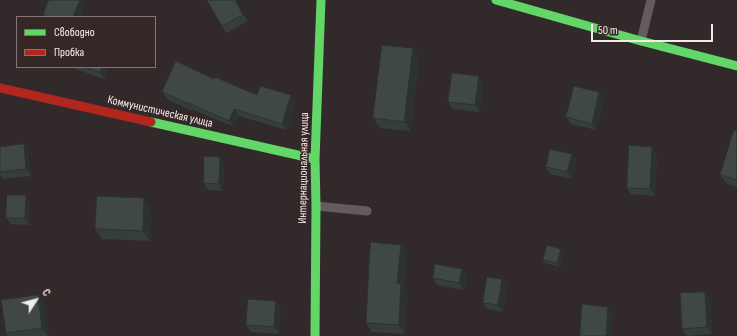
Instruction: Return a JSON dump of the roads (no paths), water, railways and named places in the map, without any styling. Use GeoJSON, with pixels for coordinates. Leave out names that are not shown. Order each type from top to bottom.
{"type":"FeatureCollection","features":[{"type":"Feature","properties":{"kind":"street","name":"Интернациональная улица"},"geometry":{"type":"LineString","coordinates":[[315,336],[316,206],[314,159],[321,0]]}},
{"type":"Feature","properties":{"kind":"street"},"geometry":{"type":"LineString","coordinates":[[496,0],[641,41],[737,66]]}},
{"type":"Feature","properties":{"kind":"street","name":"Коммунистическая улица"},"geometry":{"type":"LineString","coordinates":[[0,88],[314,159]]}},
{"type":"Feature","properties":{"kind":"lane"},"geometry":{"type":"LineString","coordinates":[[641,41],[651,0]]}},
{"type":"Feature","properties":{"kind":"lane"},"geometry":{"type":"LineString","coordinates":[[316,206],[368,211]]}}]}
